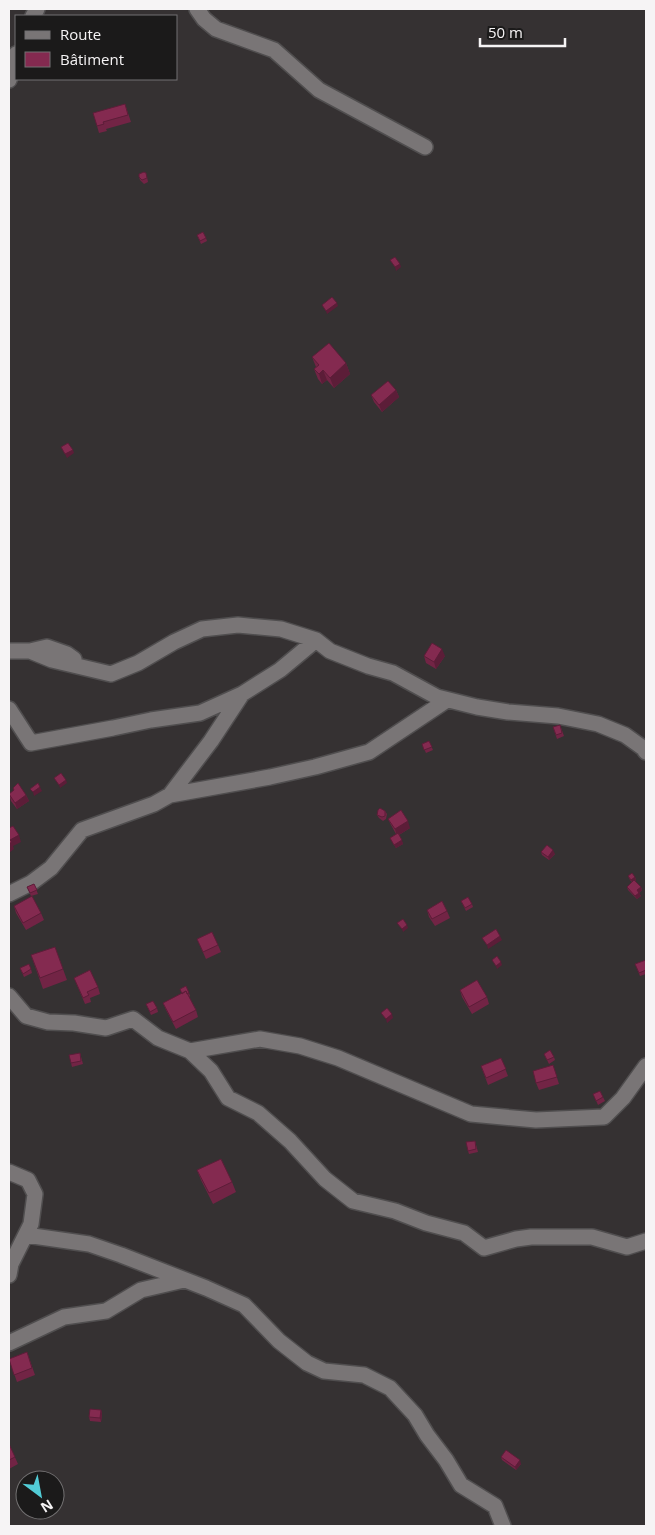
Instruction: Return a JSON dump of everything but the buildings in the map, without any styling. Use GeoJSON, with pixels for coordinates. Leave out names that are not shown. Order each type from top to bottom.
{"type":"FeatureCollection","features":[{"type":"Feature","properties":{"kind":"street"},"geometry":{"type":"LineString","coordinates":[[197,9],[204,19],[216,29],[274,50],[319,90],[425,147]]}},
{"type":"Feature","properties":{"kind":"street"},"geometry":{"type":"LineString","coordinates":[[9,80],[15,58]]}},
{"type":"Feature","properties":{"kind":"street"},"geometry":{"type":"LineString","coordinates":[[9,651],[30,651],[52,660],[111,674],[138,663],[174,642],[202,629],[238,625],[281,629],[316,640],[330,651],[393,674],[437,697],[477,707],[508,712],[558,716],[598,724],[624,735],[646,752]]}},
{"type":"Feature","properties":{"kind":"street"},"geometry":{"type":"LineString","coordinates":[[9,708],[31,743],[150,720],[200,713],[242,694],[280,670],[316,640]]}},
{"type":"Feature","properties":{"kind":"street"},"geometry":{"type":"LineString","coordinates":[[170,795],[242,694]]}},
{"type":"Feature","properties":{"kind":"street"},"geometry":{"type":"LineString","coordinates":[[9,894],[30,883],[51,868],[82,830],[154,804],[170,795],[270,777],[369,752],[447,700]]}},
{"type":"Feature","properties":{"kind":"street"},"geometry":{"type":"LineString","coordinates":[[9,996],[26,1016],[48,1022],[74,1023],[106,1028],[133,1019],[158,1038],[190,1051],[211,1071],[228,1098],[258,1113],[290,1141],[326,1179],[353,1201],[395,1211],[426,1223],[464,1233],[484,1248],[531,1237],[592,1237],[628,1247],[646,1241]]}},
{"type":"Feature","properties":{"kind":"street"},"geometry":{"type":"LineString","coordinates":[[190,1051],[260,1039],[300,1046],[338,1058],[472,1114],[536,1120],[604,1116],[623,1098],[646,1066]]}},
{"type":"Feature","properties":{"kind":"street"},"geometry":{"type":"LineString","coordinates":[[9,1172],[28,1180],[35,1194],[31,1224],[11,1264],[9,1275]]}},
{"type":"Feature","properties":{"kind":"street"},"geometry":{"type":"LineString","coordinates":[[26,1234],[89,1244],[206,1288],[244,1305],[279,1341],[306,1363],[324,1371],[364,1375],[390,1388],[415,1415],[461,1485],[495,1506],[503,1526]]}},
{"type":"Feature","properties":{"kind":"street"},"geometry":{"type":"LineString","coordinates":[[9,1343],[64,1317],[106,1310],[141,1290],[184,1280]]}}]}
